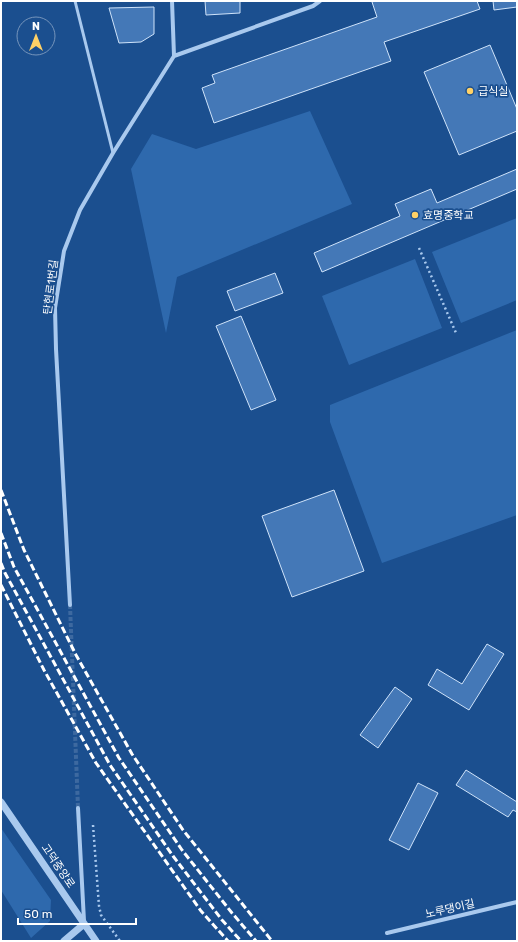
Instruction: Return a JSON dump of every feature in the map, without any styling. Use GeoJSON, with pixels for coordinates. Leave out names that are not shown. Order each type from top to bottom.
{"type":"FeatureCollection","features":[{"type":"Feature","properties":{"kind":"street"},"geometry":{"type":"LineString","coordinates":[[172,1],[174,56],[313,6],[320,1]]}},
{"type":"Feature","properties":{"kind":"street","name":"탄현로1번길"},"geometry":{"type":"LineString","coordinates":[[70,605],[55,308],[64,251],[80,210],[113,153],[174,56]]}},
{"type":"Feature","properties":{"kind":"street","name":"고덕중앙로"},"geometry":{"type":"LineString","coordinates":[[1,802],[96,941]]}},
{"type":"Feature","properties":{"kind":"street"},"geometry":{"type":"LineString","coordinates":[[64,941],[84,924],[78,808]]}},
{"type":"Feature","properties":{"kind":"street","name":"노루댕이길"},"geometry":{"type":"LineString","coordinates":[[387,933],[517,902]]}},
{"type":"Feature","properties":{"kind":"lane"},"geometry":{"type":"LineString","coordinates":[[75,1],[113,153]]}},
{"type":"Feature","properties":{"kind":"path"},"geometry":{"type":"LineString","coordinates":[[419,248],[456,333]]}},
{"type":"Feature","properties":{"kind":"path"},"geometry":{"type":"LineString","coordinates":[[93,825],[101,915],[120,941]]}},
{"type":"Feature","properties":{"kind":"shaded area"},"geometry":{"type":"Polygon","coordinates":[[[310,111],[352,204],[177,277],[166,333],[131,169],[152,134],[196,149],[310,111]]]}},
{"type":"Feature","properties":{"kind":"shaded area"},"geometry":{"type":"Polygon","coordinates":[[[517,218],[517,300],[461,323],[432,252],[517,218]]]}},
{"type":"Feature","properties":{"kind":"shaded area"},"geometry":{"type":"Polygon","coordinates":[[[415,259],[442,328],[349,365],[322,296],[415,259]]]}},
{"type":"Feature","properties":{"kind":"shaded area"},"geometry":{"type":"Polygon","coordinates":[[[517,330],[517,515],[382,563],[330,422],[330,405],[517,330]]]}},
{"type":"Feature","properties":{"kind":"shaded area"},"geometry":{"type":"Polygon","coordinates":[[[1,828],[51,900],[50,921],[31,938],[1,890],[1,828]]]}},
{"type":"Feature","properties":{"kind":"building"},"geometry":{"type":"Polygon","coordinates":[[[205,1],[240,1],[240,13],[206,15],[205,1]]]}},
{"type":"Feature","properties":{"kind":"building"},"geometry":{"type":"Polygon","coordinates":[[[477,1],[480,9],[384,42],[391,61],[214,123],[202,88],[215,83],[212,75],[377,17],[372,2],[477,1]]]}},
{"type":"Feature","properties":{"kind":"building"},"geometry":{"type":"Polygon","coordinates":[[[493,1],[517,1],[517,7],[494,10],[493,1]]]}},
{"type":"Feature","properties":{"kind":"building"},"geometry":{"type":"Polygon","coordinates":[[[154,7],[154,34],[141,42],[119,43],[109,8],[154,7]]]}},
{"type":"Feature","properties":{"kind":"building","name":"급식실"},"geometry":{"type":"Polygon","coordinates":[[[490,45],[517,109],[517,131],[459,155],[424,72],[490,45]]]}},
{"type":"Feature","properties":{"kind":"building"},"geometry":{"type":"Polygon","coordinates":[[[517,169],[517,189],[322,272],[314,253],[400,216],[395,204],[431,189],[437,203],[517,169]]]}},
{"type":"Feature","properties":{"kind":"building"},"geometry":{"type":"Polygon","coordinates":[[[275,273],[283,293],[235,311],[227,291],[275,273]]]}},
{"type":"Feature","properties":{"kind":"building"},"geometry":{"type":"Polygon","coordinates":[[[241,316],[276,400],[251,410],[216,326],[241,316]]]}},
{"type":"Feature","properties":{"kind":"building"},"geometry":{"type":"Polygon","coordinates":[[[334,490],[364,571],[292,597],[262,516],[334,490]]]}},
{"type":"Feature","properties":{"kind":"building"},"geometry":{"type":"Polygon","coordinates":[[[487,644],[504,654],[469,710],[428,685],[437,669],[462,684],[487,644]]]}},
{"type":"Feature","properties":{"kind":"building"},"geometry":{"type":"Polygon","coordinates":[[[395,687],[412,699],[378,748],[360,735],[395,687]]]}},
{"type":"Feature","properties":{"kind":"building"},"geometry":{"type":"Polygon","coordinates":[[[466,770],[517,802],[517,812],[513,810],[508,817],[456,785],[466,770]]]}},
{"type":"Feature","properties":{"kind":"building"},"geometry":{"type":"Polygon","coordinates":[[[418,783],[438,793],[409,850],[389,840],[418,783]]]}},
{"type":"Feature","properties":{"kind":"tunnel"},"geometry":{"type":"LineString","coordinates":[[70,605],[78,808]]}},
{"type":"Feature","properties":{"kind":"railway"},"geometry":{"type":"LineString","coordinates":[[1,490],[24,550],[76,655],[132,754],[183,830],[272,941]]}},
{"type":"Feature","properties":{"kind":"railway"},"geometry":{"type":"LineString","coordinates":[[1,533],[14,567],[119,758],[182,850],[256,941]]}},
{"type":"Feature","properties":{"kind":"railway"},"geometry":{"type":"LineString","coordinates":[[1,563],[5,573],[110,765],[173,856],[222,920],[241,941]]}},
{"type":"Feature","properties":{"kind":"railway"},"geometry":{"type":"LineString","coordinates":[[1,585],[44,670],[96,763],[201,911],[228,941]]}},
{"type":"Feature","properties":{"kind":"place","name":"급식실"},"geometry":{"type":"Point","coordinates":[470,91]}},
{"type":"Feature","properties":{"kind":"place","name":"효명중학교"},"geometry":{"type":"Point","coordinates":[415,215]}}]}
